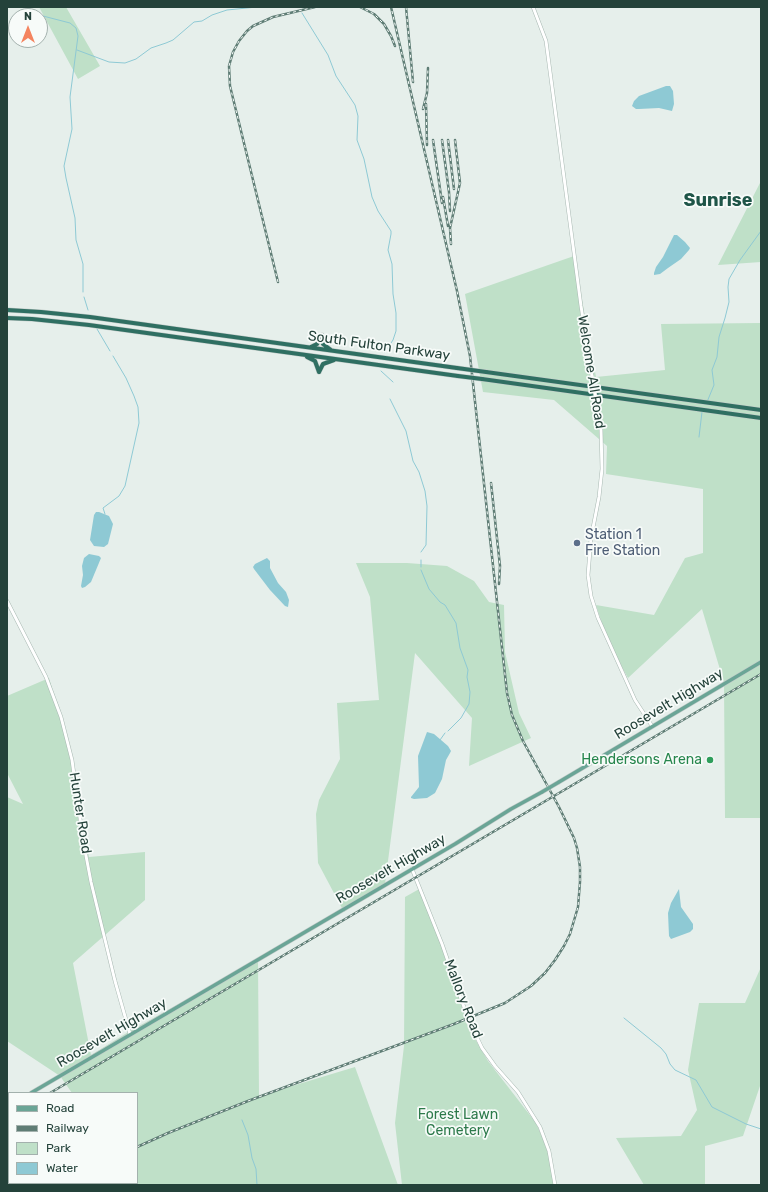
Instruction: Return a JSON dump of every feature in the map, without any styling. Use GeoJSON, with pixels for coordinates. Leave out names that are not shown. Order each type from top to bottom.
{"type":"FeatureCollection","features":[{"type":"Feature","properties":{"kind":"highway","name":"South Fulton Parkway"},"geometry":{"type":"LineString","coordinates":[[7,310],[90,317],[761,410]]}},
{"type":"Feature","properties":{"kind":"highway","name":"South Fulton Parkway"},"geometry":{"type":"LineString","coordinates":[[7,318],[32,319],[295,353],[742,415],[761,419]]}},
{"type":"Feature","properties":{"kind":"highway"},"geometry":{"type":"LineString","coordinates":[[308,348],[317,344],[322,335],[324,346],[333,351]]}},
{"type":"Feature","properties":{"kind":"highway"},"geometry":{"type":"LineString","coordinates":[[295,353],[314,360],[317,364],[319,372],[321,366],[326,362],[342,360]]}},
{"type":"Feature","properties":{"kind":"main road","name":"Roosevelt Highway"},"geometry":{"type":"LineString","coordinates":[[33,1092],[455,844],[511,808],[542,792],[761,662]]}},
{"type":"Feature","properties":{"kind":"street","name":"Welcome All Road"},"geometry":{"type":"LineString","coordinates":[[533,7],[546,41],[581,306],[601,430],[602,468],[590,550],[588,575],[594,605],[600,623],[635,700],[652,726]]}},
{"type":"Feature","properties":{"kind":"street","name":"Hunter Road"},"geometry":{"type":"LineString","coordinates":[[7,601],[46,677],[61,717],[72,760],[83,840],[91,882],[115,981],[130,1034]]}},
{"type":"Feature","properties":{"kind":"street","name":"Mallory Road"},"geometry":{"type":"LineString","coordinates":[[412,868],[440,938],[470,1023],[482,1048],[495,1066],[518,1092],[540,1127],[549,1151],[555,1185]]}},
{"type":"Feature","properties":{"kind":"green space"},"geometry":{"type":"Polygon","coordinates":[[[66,7],[100,66],[78,79],[48,24],[48,8],[40,8],[66,7]]]}},
{"type":"Feature","properties":{"kind":"green space"},"geometry":{"type":"Polygon","coordinates":[[[761,181],[761,262],[718,265],[761,181]]]}},
{"type":"Feature","properties":{"kind":"green space"},"geometry":{"type":"Polygon","coordinates":[[[574,256],[596,377],[665,370],[661,324],[761,323],[761,818],[725,818],[724,683],[702,609],[628,678],[608,642],[596,605],[654,615],[685,558],[703,553],[703,489],[606,474],[607,446],[554,400],[483,392],[465,294],[574,256]]]}},
{"type":"Feature","properties":{"kind":"green space"},"geometry":{"type":"Polygon","coordinates":[[[356,563],[407,563],[447,566],[474,581],[489,602],[504,605],[505,652],[519,713],[531,738],[469,766],[472,718],[415,653],[385,884],[344,912],[318,863],[316,814],[319,800],[340,759],[337,703],[379,700],[370,597],[356,563]]]}},
{"type":"Feature","properties":{"kind":"green space"},"geometry":{"type":"Polygon","coordinates":[[[49,678],[67,739],[89,857],[145,852],[145,900],[73,963],[91,1055],[130,1031],[258,960],[259,1096],[355,1067],[398,1185],[135,1185],[138,1184],[138,1092],[71,1092],[60,1076],[7,1041],[7,797],[23,804],[7,773],[7,696],[49,678]]]}},
{"type":"Feature","properties":{"kind":"green space","name":"Forest Lawn Cemetery"},"geometry":{"type":"Polygon","coordinates":[[[421,888],[470,1020],[460,1024],[466,1022],[488,1061],[536,1123],[550,1159],[554,1185],[402,1185],[395,1123],[404,1046],[405,897],[421,888]]]}},
{"type":"Feature","properties":{"kind":"green space"},"geometry":{"type":"Polygon","coordinates":[[[761,967],[760,1086],[743,1136],[705,1146],[705,1185],[644,1185],[616,1138],[681,1136],[697,1110],[688,1070],[699,1003],[745,1003],[761,967]]]}},
{"type":"Feature","properties":{"kind":"water"},"geometry":{"type":"Polygon","coordinates":[[[666,86],[670,86],[673,91],[674,104],[672,111],[659,108],[636,109],[632,106],[634,101],[639,96],[666,86]]]}},
{"type":"Feature","properties":{"kind":"water"},"geometry":{"type":"Polygon","coordinates":[[[674,235],[677,235],[685,242],[690,248],[689,250],[681,259],[660,274],[654,275],[656,267],[674,235]]]}},
{"type":"Feature","properties":{"kind":"water"},"geometry":{"type":"Polygon","coordinates":[[[96,512],[109,516],[113,524],[108,544],[104,547],[94,546],[90,540],[94,515],[96,512]]]}},
{"type":"Feature","properties":{"kind":"water"},"geometry":{"type":"Polygon","coordinates":[[[89,554],[99,556],[101,558],[91,582],[82,588],[82,566],[84,558],[89,554]]]}},
{"type":"Feature","properties":{"kind":"water"},"geometry":{"type":"Polygon","coordinates":[[[267,558],[270,561],[270,568],[278,583],[286,592],[289,600],[288,607],[285,606],[270,590],[253,567],[255,564],[267,558]]]}},
{"type":"Feature","properties":{"kind":"water"},"geometry":{"type":"Polygon","coordinates":[[[427,732],[434,734],[448,746],[451,751],[446,760],[442,779],[435,793],[427,798],[414,799],[411,797],[419,787],[418,756],[427,732]]]}},
{"type":"Feature","properties":{"kind":"water"},"geometry":{"type":"Polygon","coordinates":[[[679,889],[681,907],[693,924],[693,929],[690,932],[671,939],[669,936],[668,913],[671,903],[679,889]]]}},
{"type":"Feature","properties":{"kind":"waterway"},"geometry":{"type":"LineString","coordinates":[[27,7],[43,16],[70,23],[76,28],[78,36],[70,97],[72,129],[64,166],[75,218],[76,240],[83,264],[83,292]]}},
{"type":"Feature","properties":{"kind":"waterway"},"geometry":{"type":"LineString","coordinates":[[77,50],[109,62],[125,63],[136,59],[151,48],[173,40],[194,22],[202,21],[212,15],[227,10],[257,7]]}},
{"type":"Feature","properties":{"kind":"waterway"},"geometry":{"type":"LineString","coordinates":[[302,13],[328,55],[336,76],[355,105],[358,116],[357,140],[364,159],[372,197],[378,211],[391,231],[388,250],[392,264],[396,331],[393,340],[385,352]]}},
{"type":"Feature","properties":{"kind":"waterway"},"geometry":{"type":"LineString","coordinates":[[761,198],[761,209]]}},
{"type":"Feature","properties":{"kind":"waterway"},"geometry":{"type":"LineString","coordinates":[[707,402],[714,385],[712,370],[717,357],[719,337],[729,302],[729,279],[740,260],[761,231]]}},
{"type":"Feature","properties":{"kind":"waterway"},"geometry":{"type":"LineString","coordinates":[[84,297],[88,310]]}},
{"type":"Feature","properties":{"kind":"waterway"},"geometry":{"type":"LineString","coordinates":[[97,329],[110,351]]}},
{"type":"Feature","properties":{"kind":"waterway"},"geometry":{"type":"LineString","coordinates":[[105,514],[103,508],[119,496],[125,486],[139,423],[138,407],[134,396],[126,378],[113,356]]}},
{"type":"Feature","properties":{"kind":"waterway"},"geometry":{"type":"LineString","coordinates":[[381,371],[393,382]]}},
{"type":"Feature","properties":{"kind":"waterway"},"geometry":{"type":"LineString","coordinates":[[390,399],[406,431],[413,461],[419,472],[425,491],[427,506],[426,545],[421,552]]}},
{"type":"Feature","properties":{"kind":"waterway"},"geometry":{"type":"LineString","coordinates":[[699,437],[702,412]]}},
{"type":"Feature","properties":{"kind":"waterway"},"geometry":{"type":"LineString","coordinates":[[421,560],[421,567]]}},
{"type":"Feature","properties":{"kind":"waterway"},"geometry":{"type":"LineString","coordinates":[[421,570],[429,589],[440,602],[445,605],[456,623],[460,648],[468,670],[467,677],[470,692],[469,704],[461,718],[448,731]]}},
{"type":"Feature","properties":{"kind":"waterway"},"geometry":{"type":"LineString","coordinates":[[440,740],[445,733]]}},
{"type":"Feature","properties":{"kind":"waterway"},"geometry":{"type":"LineString","coordinates":[[624,1018],[661,1048],[675,1070],[696,1080],[712,1107],[746,1124],[761,1129]]}},
{"type":"Feature","properties":{"kind":"waterway"},"geometry":{"type":"LineString","coordinates":[[242,1120],[248,1135],[252,1158],[256,1169],[257,1185]]}},
{"type":"Feature","properties":{"kind":"railway"},"geometry":{"type":"LineString","coordinates":[[278,282],[230,86],[229,66],[233,52],[239,41],[253,26],[273,17],[315,7]]}},
{"type":"Feature","properties":{"kind":"railway"},"geometry":{"type":"LineString","coordinates":[[360,7],[374,14],[384,24],[395,46]]}},
{"type":"Feature","properties":{"kind":"railway"},"geometry":{"type":"LineString","coordinates":[[138,1147],[248,1101],[454,1024],[505,1003],[531,986],[545,973],[555,960],[570,934],[578,907],[580,867],[574,838],[523,741],[512,715],[507,693],[470,356],[457,291],[391,7]]}},
{"type":"Feature","properties":{"kind":"railway"},"geometry":{"type":"LineString","coordinates":[[406,7],[413,82]]}},
{"type":"Feature","properties":{"kind":"railway"},"geometry":{"type":"LineString","coordinates":[[423,109],[427,93],[428,68]]}},
{"type":"Feature","properties":{"kind":"railway"},"geometry":{"type":"LineString","coordinates":[[426,104],[427,145]]}},
{"type":"Feature","properties":{"kind":"railway"},"geometry":{"type":"LineString","coordinates":[[433,140],[442,203]]}},
{"type":"Feature","properties":{"kind":"railway"},"geometry":{"type":"LineString","coordinates":[[442,140],[450,211]]}},
{"type":"Feature","properties":{"kind":"railway"},"geometry":{"type":"LineString","coordinates":[[448,140],[454,189]]}},
{"type":"Feature","properties":{"kind":"railway"},"geometry":{"type":"LineString","coordinates":[[451,244],[450,228],[460,183],[455,140]]}},
{"type":"Feature","properties":{"kind":"railway"},"geometry":{"type":"LineString","coordinates":[[443,197],[448,226]]}},
{"type":"Feature","properties":{"kind":"railway"},"geometry":{"type":"LineString","coordinates":[[491,483],[500,566],[499,584]]}},
{"type":"Feature","properties":{"kind":"railway"},"geometry":{"type":"LineString","coordinates":[[52,1092],[761,674]]}},
{"type":"Feature","properties":{"kind":"place","name":"Station 1 Fire Station"},"geometry":{"type":"Point","coordinates":[577,543]}},
{"type":"Feature","properties":{"kind":"place","name":"Hendersons Arena"},"geometry":{"type":"Point","coordinates":[710,760]}},
{"type":"Feature","properties":{"kind":"district","name":"Sunrise"},"geometry":{"type":"Point","coordinates":[718,201]}}]}
